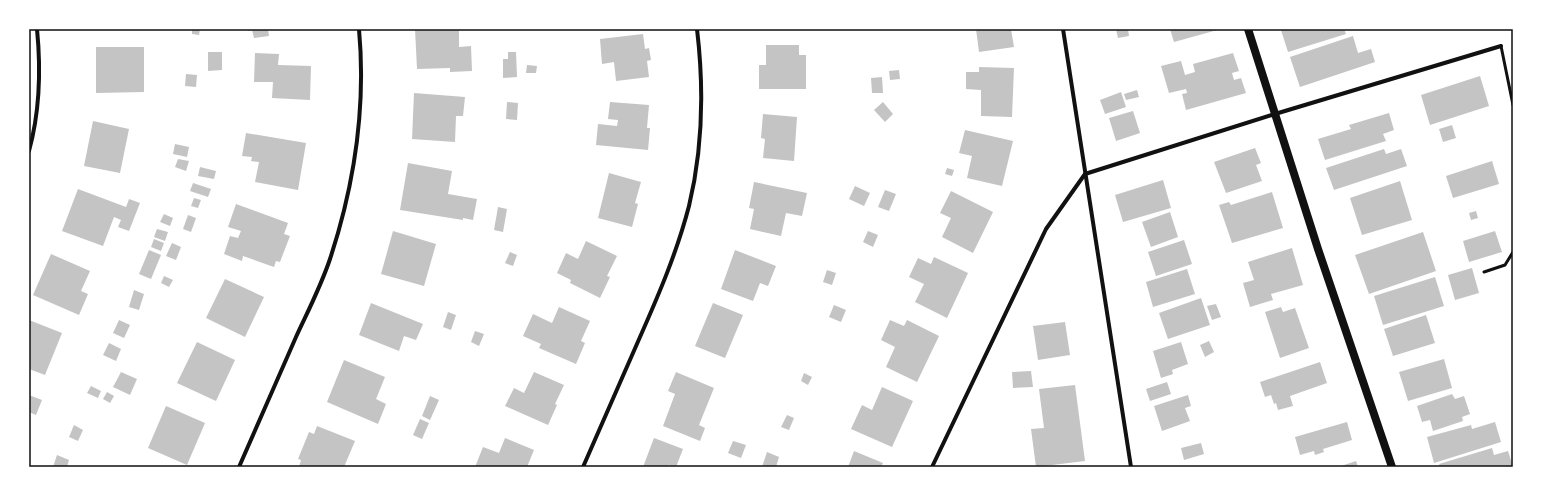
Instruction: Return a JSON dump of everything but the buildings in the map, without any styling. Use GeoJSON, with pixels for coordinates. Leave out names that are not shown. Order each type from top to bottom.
{"type":"FeatureCollection","features":[{"type":"Feature","properties":{"kind":"main road"},"geometry":{"type":"LineString","coordinates":[[1248,29],[1392,467]]}},
{"type":"Feature","properties":{"kind":"street"},"geometry":{"type":"LineString","coordinates":[[29,151],[33,138],[38,98],[40,58],[37,29]]}},
{"type":"Feature","properties":{"kind":"street"},"geometry":{"type":"LineString","coordinates":[[239,467],[323,278],[341,222],[354,164],[360,106],[360,46],[358,29]]}},
{"type":"Feature","properties":{"kind":"street"},"geometry":{"type":"LineString","coordinates":[[583,467],[675,254],[689,206],[698,156],[702,108],[697,29]]}},
{"type":"Feature","properties":{"kind":"street"},"geometry":{"type":"LineString","coordinates":[[1063,29],[1131,467]]}},
{"type":"Feature","properties":{"kind":"street"},"geometry":{"type":"LineString","coordinates":[[932,467],[1046,229],[1085,174],[1275,114],[1501,46]]}},
{"type":"Feature","properties":{"kind":"lane"},"geometry":{"type":"LineString","coordinates":[[1501,46],[1513,105]]}},
{"type":"Feature","properties":{"kind":"lane"},"geometry":{"type":"LineString","coordinates":[[1484,272],[1505,265],[1513,252]]}}]}
